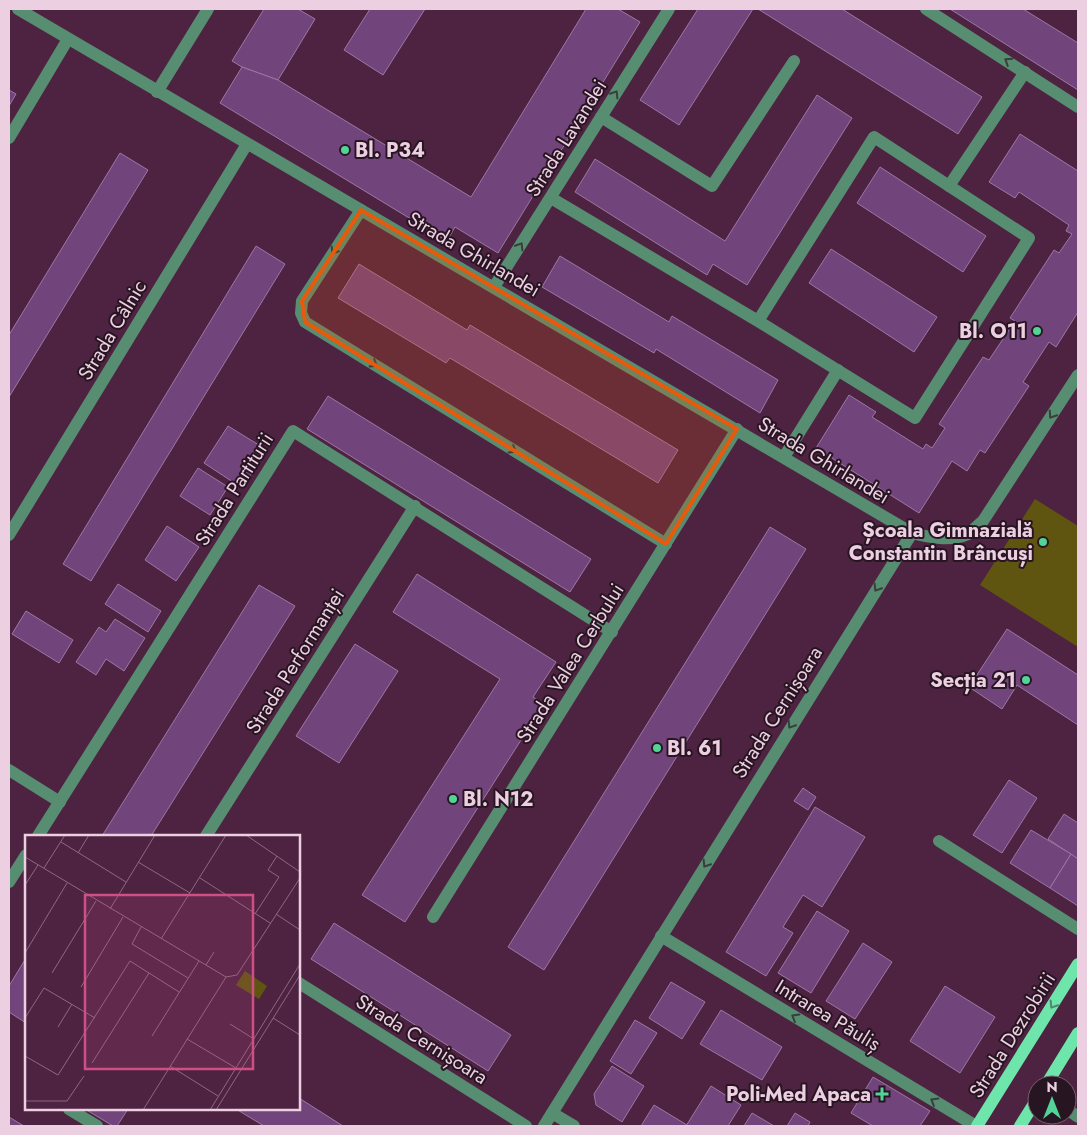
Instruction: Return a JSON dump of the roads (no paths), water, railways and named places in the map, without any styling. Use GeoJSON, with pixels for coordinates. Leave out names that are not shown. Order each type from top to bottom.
{"type":"FeatureCollection","features":[{"type":"Feature","properties":{"kind":"main road","name":"Strada Dezrobirii"},"geometry":{"type":"LineString","coordinates":[[977,1126],[1078,964]]}},
{"type":"Feature","properties":{"kind":"main road"},"geometry":{"type":"LineString","coordinates":[[1052,1075],[1078,1033]]}},
{"type":"Feature","properties":{"kind":"main road"},"geometry":{"type":"LineString","coordinates":[[1020,1126],[1027,1115]]}},
{"type":"Feature","properties":{"kind":"street","name":"Strada Ghirlandei"},"geometry":{"type":"LineString","coordinates":[[18,9],[912,533]]}},
{"type":"Feature","properties":{"kind":"street"},"geometry":{"type":"LineString","coordinates":[[157,92],[208,9]]}},
{"type":"Feature","properties":{"kind":"street","name":"Strada Lavandei"},"geometry":{"type":"LineString","coordinates":[[494,287],[668,9]]}},
{"type":"Feature","properties":{"kind":"street"},"geometry":{"type":"LineString","coordinates":[[926,9],[1078,107]]}},
{"type":"Feature","properties":{"kind":"street"},"geometry":{"type":"LineString","coordinates":[[9,138],[68,40]]}},
{"type":"Feature","properties":{"kind":"street"},"geometry":{"type":"LineString","coordinates":[[601,117],[712,186],[794,60]]}},
{"type":"Feature","properties":{"kind":"street"},"geometry":{"type":"LineString","coordinates":[[949,186],[1025,72]]}},
{"type":"Feature","properties":{"kind":"street"},"geometry":{"type":"LineString","coordinates":[[551,198],[758,321],[915,418],[1029,238],[874,137],[758,321]]}},
{"type":"Feature","properties":{"kind":"street","name":"Strada Câlnic"},"geometry":{"type":"LineString","coordinates":[[9,535],[247,144]]}},
{"type":"Feature","properties":{"kind":"street"},"geometry":{"type":"LineString","coordinates":[[360,210],[302,301],[301,313],[305,322],[666,544]]}},
{"type":"Feature","properties":{"kind":"street"},"geometry":{"type":"LineString","coordinates":[[784,457],[838,370]]}},
{"type":"Feature","properties":{"kind":"street"},"geometry":{"type":"LineString","coordinates":[[912,533],[929,537],[948,538],[967,534],[983,521],[1078,375]]}},
{"type":"Feature","properties":{"kind":"street","name":"Strada Valea Cerbului"},"geometry":{"type":"LineString","coordinates":[[433,917],[737,429]]}},
{"type":"Feature","properties":{"kind":"street","name":"Strada Partiturii"},"geometry":{"type":"LineString","coordinates":[[39,835],[293,431],[415,506],[612,632]]}},
{"type":"Feature","properties":{"kind":"street","name":"Strada Performanței"},"geometry":{"type":"LineString","coordinates":[[207,835],[415,506]]}},
{"type":"Feature","properties":{"kind":"street","name":"Strada Cernișoara"},"geometry":{"type":"LineString","coordinates":[[544,1126],[912,533]]}},
{"type":"Feature","properties":{"kind":"street"},"geometry":{"type":"LineString","coordinates":[[9,770],[60,802]]}},
{"type":"Feature","properties":{"kind":"street"},"geometry":{"type":"LineString","coordinates":[[939,841],[1078,929]]}},
{"type":"Feature","properties":{"kind":"street"},"geometry":{"type":"LineString","coordinates":[[9,882],[25,857]]}},
{"type":"Feature","properties":{"kind":"street","name":"Intrarea Păuliș"},"geometry":{"type":"LineString","coordinates":[[661,936],[977,1126]]}},
{"type":"Feature","properties":{"kind":"street","name":"Strada Cernișoara"},"geometry":{"type":"LineString","coordinates":[[300,984],[526,1126]]}},
{"type":"Feature","properties":{"kind":"street"},"geometry":{"type":"LineString","coordinates":[[71,1110],[97,1126]]}},
{"type":"Feature","properties":{"kind":"street"},"geometry":{"type":"LineString","coordinates":[[552,1113],[574,1126]]}},
{"type":"Feature","properties":{"kind":"place","name":"Bl. P34"},"geometry":{"type":"Point","coordinates":[345,150]}},
{"type":"Feature","properties":{"kind":"place","name":"Bl. O11"},"geometry":{"type":"Point","coordinates":[1037,331]}},
{"type":"Feature","properties":{"kind":"place","name":"Școala Gimnazială Constantin Brâncuși"},"geometry":{"type":"Point","coordinates":[1043,542]}},
{"type":"Feature","properties":{"kind":"place","name":"Secția 21"},"geometry":{"type":"Point","coordinates":[1026,680]}},
{"type":"Feature","properties":{"kind":"place","name":"Bl. 61"},"geometry":{"type":"Point","coordinates":[657,748]}},
{"type":"Feature","properties":{"kind":"place","name":"Bl. N12"},"geometry":{"type":"Point","coordinates":[453,799]}},
{"type":"Feature","properties":{"kind":"place","name":"Poli-Med Apaca"},"geometry":{"type":"Point","coordinates":[882,1094]}}]}
